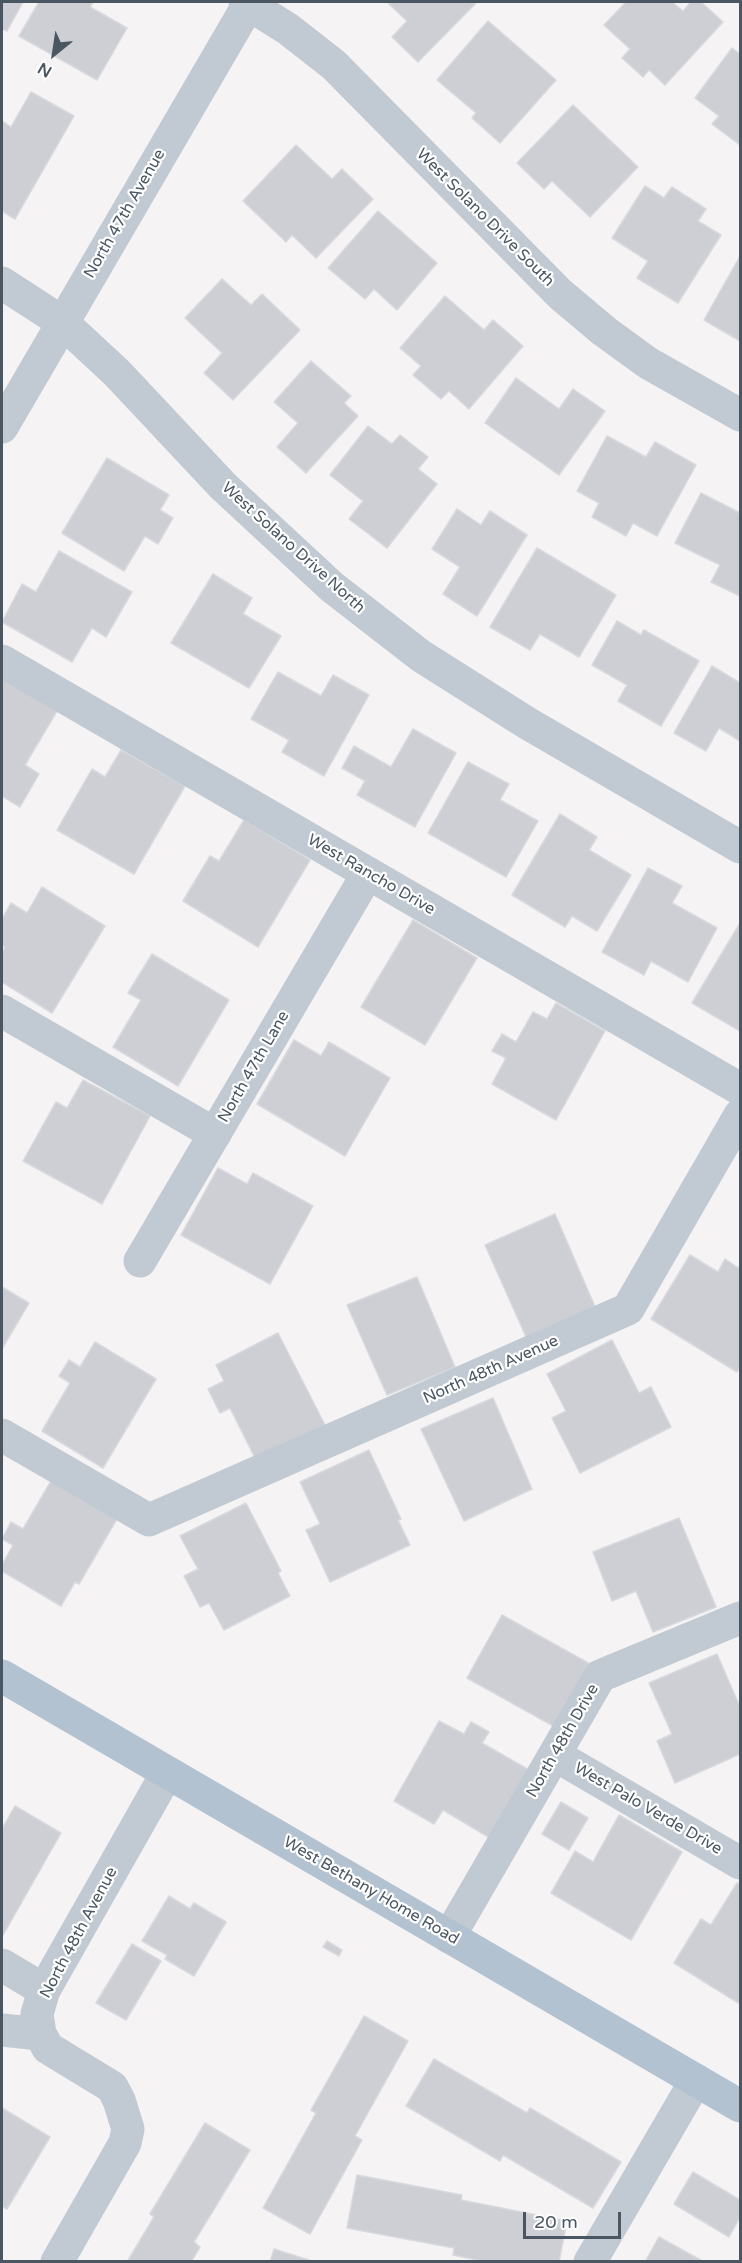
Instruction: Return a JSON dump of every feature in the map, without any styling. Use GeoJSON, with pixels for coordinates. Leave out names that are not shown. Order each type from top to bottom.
{"type":"FeatureCollection","features":[{"type":"Feature","properties":{"kind":"main road","name":"West Bethany Home Road"},"geometry":{"type":"LineString","coordinates":[[2,1676],[741,2106]]}},
{"type":"Feature","properties":{"kind":"street","name":"North 47th Avenue"},"geometry":{"type":"LineString","coordinates":[[2,427],[248,2]]}},
{"type":"Feature","properties":{"kind":"street","name":"West Solano Drive South"},"geometry":{"type":"LineString","coordinates":[[248,2],[288,29],[334,65],[560,294],[604,331],[648,363],[701,395],[741,415]]}},
{"type":"Feature","properties":{"kind":"street","name":"West Solano Drive North"},"geometry":{"type":"LineString","coordinates":[[2,283],[62,322],[117,373],[223,486],[332,586],[421,656],[527,723],[741,847]]}},
{"type":"Feature","properties":{"kind":"street","name":"West Rancho Drive"},"geometry":{"type":"LineString","coordinates":[[2,662],[741,1089]]}},
{"type":"Feature","properties":{"kind":"street","name":"North 47th Lane"},"geometry":{"type":"LineString","coordinates":[[140,1261],[368,873]]}},
{"type":"Feature","properties":{"kind":"street"},"geometry":{"type":"LineString","coordinates":[[2,1011],[215,1134]]}},
{"type":"Feature","properties":{"kind":"street","name":"North 48th Avenue"},"geometry":{"type":"LineString","coordinates":[[2,1435],[149,1520],[628,1310],[741,1115]]}},
{"type":"Feature","properties":{"kind":"street","name":"North 48th Drive"},"geometry":{"type":"LineString","coordinates":[[449,1937],[600,1676],[741,1618]]}},
{"type":"Feature","properties":{"kind":"street","name":"West Palo Verde Drive"},"geometry":{"type":"LineString","coordinates":[[555,1755],[741,1863]]}},
{"type":"Feature","properties":{"kind":"street","name":"North 48th Avenue"},"geometry":{"type":"LineString","coordinates":[[40,2034],[37,2014],[44,1990],[167,1773]]}},
{"type":"Feature","properties":{"kind":"street"},"geometry":{"type":"LineString","coordinates":[[2,1965],[44,1990]]}},
{"type":"Feature","properties":{"kind":"street"},"geometry":{"type":"LineString","coordinates":[[2,2030],[40,2034],[48,2048],[58,2057],[112,2087],[119,2100],[128,2129],[125,2143],[57,2262]]}},
{"type":"Feature","properties":{"kind":"street"},"geometry":{"type":"LineString","coordinates":[[590,2262],[696,2080]]}},
{"type":"Feature","properties":{"kind":"building"},"geometry":{"type":"Polygon","coordinates":[[[2,2],[23,2],[7,31],[2,29],[2,2]]]}},
{"type":"Feature","properties":{"kind":"building"},"geometry":{"type":"Polygon","coordinates":[[[39,2],[93,2],[90,7],[127,28],[97,80],[19,36],[39,2]]]}},
{"type":"Feature","properties":{"kind":"building"},"geometry":{"type":"Polygon","coordinates":[[[387,2],[476,3],[418,62],[392,37],[407,21],[387,2]]]}},
{"type":"Feature","properties":{"kind":"building"},"geometry":{"type":"Polygon","coordinates":[[[626,2],[672,2],[683,11],[691,2],[701,2],[723,22],[665,85],[649,70],[643,77],[622,58],[630,49],[604,25],[626,2]]]}},
{"type":"Feature","properties":{"kind":"building"},"geometry":{"type":"Polygon","coordinates":[[[488,21],[556,80],[500,143],[472,118],[476,113],[437,80],[488,21]]]}},
{"type":"Feature","properties":{"kind":"building"},"geometry":{"type":"Polygon","coordinates":[[[732,48],[740,54],[740,145],[712,124],[719,116],[695,98],[732,48]]]}},
{"type":"Feature","properties":{"kind":"building"},"geometry":{"type":"Polygon","coordinates":[[[31,92],[74,116],[15,219],[2,211],[2,121],[11,127],[31,92]]]}},
{"type":"Feature","properties":{"kind":"building"},"geometry":{"type":"Polygon","coordinates":[[[573,105],[638,167],[590,217],[552,181],[544,189],[517,163],[573,105]]]}},
{"type":"Feature","properties":{"kind":"building"},"geometry":{"type":"Polygon","coordinates":[[[296,145],[332,179],[342,169],[373,199],[316,258],[292,235],[286,242],[243,201],[296,145]]]}},
{"type":"Feature","properties":{"kind":"building"},"geometry":{"type":"Polygon","coordinates":[[[645,186],[664,198],[672,187],[706,209],[698,221],[721,235],[678,303],[637,278],[648,261],[612,238],[645,186]]]}},
{"type":"Feature","properties":{"kind":"building"},"geometry":{"type":"Polygon","coordinates":[[[378,211],[437,263],[397,310],[374,289],[365,299],[328,268],[378,211]]]}},
{"type":"Feature","properties":{"kind":"building"},"geometry":{"type":"Polygon","coordinates":[[[740,256],[740,341],[704,320],[740,256]]]}},
{"type":"Feature","properties":{"kind":"building"},"geometry":{"type":"Polygon","coordinates":[[[222,279],[251,305],[262,294],[300,330],[233,400],[204,373],[222,353],[185,318],[222,279]]]}},
{"type":"Feature","properties":{"kind":"building"},"geometry":{"type":"Polygon","coordinates":[[[445,296],[484,330],[493,320],[523,346],[469,409],[449,391],[441,399],[413,375],[421,366],[400,348],[445,296]]]}},
{"type":"Feature","properties":{"kind":"building"},"geometry":{"type":"Polygon","coordinates":[[[311,361],[351,396],[344,403],[358,416],[306,473],[277,447],[298,423],[274,402],[311,361]]]}},
{"type":"Feature","properties":{"kind":"building"},"geometry":{"type":"Polygon","coordinates":[[[516,378],[559,409],[573,389],[605,411],[559,475],[485,423],[516,378]]]}},
{"type":"Feature","properties":{"kind":"building"},"geometry":{"type":"Polygon","coordinates":[[[368,426],[392,444],[400,435],[428,457],[418,469],[437,484],[387,548],[349,519],[363,501],[330,475],[368,426]]]}},
{"type":"Feature","properties":{"kind":"building"},"geometry":{"type":"Polygon","coordinates":[[[607,436],[646,457],[655,442],[696,465],[657,536],[633,523],[626,536],[592,517],[599,503],[577,491],[607,436]]]}},
{"type":"Feature","properties":{"kind":"building"},"geometry":{"type":"Polygon","coordinates":[[[107,458],[169,495],[160,510],[173,518],[158,544],[145,536],[124,571],[62,533],[107,458]]]}},
{"type":"Feature","properties":{"kind":"building"},"geometry":{"type":"Polygon","coordinates":[[[701,493],[740,513],[740,596],[711,582],[720,565],[675,543],[701,493]]]}},
{"type":"Feature","properties":{"kind":"building"},"geometry":{"type":"Polygon","coordinates":[[[457,509],[481,525],[490,511],[527,535],[477,616],[443,594],[460,567],[432,549],[457,509]]]}},
{"type":"Feature","properties":{"kind":"building"},"geometry":{"type":"Polygon","coordinates":[[[537,548],[616,595],[579,657],[540,634],[530,650],[490,627],[537,548]]]}},
{"type":"Feature","properties":{"kind":"building"},"geometry":{"type":"Polygon","coordinates":[[[59,551],[132,592],[106,637],[92,628],[72,662],[2,622],[22,584],[36,592],[59,551]]]}},
{"type":"Feature","properties":{"kind":"building"},"geometry":{"type":"Polygon","coordinates":[[[213,574],[252,598],[243,614],[281,636],[249,688],[171,643],[213,574]]]}},
{"type":"Feature","properties":{"kind":"building"},"geometry":{"type":"Polygon","coordinates":[[[617,621],[641,635],[644,630],[699,661],[661,726],[618,701],[627,685],[592,665],[617,621]]]}},
{"type":"Feature","properties":{"kind":"building"},"geometry":{"type":"Polygon","coordinates":[[[712,666],[740,683],[740,741],[719,728],[706,751],[674,733],[712,666]]]}},
{"type":"Feature","properties":{"kind":"building"},"geometry":{"type":"Polygon","coordinates":[[[278,672],[321,696],[333,675],[369,695],[324,776],[282,752],[289,740],[251,719],[278,672]]]}},
{"type":"Feature","properties":{"kind":"building"},"geometry":{"type":"Polygon","coordinates":[[[2,678],[57,711],[25,765],[39,774],[20,807],[2,796],[2,678]]]}},
{"type":"Feature","properties":{"kind":"building"},"geometry":{"type":"Polygon","coordinates":[[[413,729],[456,753],[415,827],[357,795],[365,781],[342,768],[354,746],[391,767],[413,729]]]}},
{"type":"Feature","properties":{"kind":"building"},"geometry":{"type":"Polygon","coordinates":[[[121,750],[185,786],[134,874],[57,830],[92,769],[105,777],[121,750]]]}},
{"type":"Feature","properties":{"kind":"building"},"geometry":{"type":"Polygon","coordinates":[[[468,762],[509,784],[500,800],[538,821],[506,877],[428,833],[468,762]]]}},
{"type":"Feature","properties":{"kind":"building"},"geometry":{"type":"Polygon","coordinates":[[[560,814],[597,837],[589,850],[631,875],[597,931],[572,916],[565,927],[512,895],[560,814]]]}},
{"type":"Feature","properties":{"kind":"building"},"geometry":{"type":"Polygon","coordinates":[[[244,820],[310,860],[258,947],[183,901],[210,856],[219,861],[244,820]]]}},
{"type":"Feature","properties":{"kind":"building"},"geometry":{"type":"Polygon","coordinates":[[[648,868],[682,886],[672,903],[717,928],[688,982],[651,961],[644,975],[602,952],[648,868]]]}},
{"type":"Feature","properties":{"kind":"building"},"geometry":{"type":"Polygon","coordinates":[[[42,887],[105,926],[52,1013],[2,982],[2,953],[5,947],[2,945],[2,919],[11,903],[27,913],[42,887]]]}},
{"type":"Feature","properties":{"kind":"building"},"geometry":{"type":"Polygon","coordinates":[[[413,920],[477,958],[425,1045],[361,1007],[413,920]]]}},
{"type":"Feature","properties":{"kind":"building"},"geometry":{"type":"Polygon","coordinates":[[[740,923],[740,1031],[692,1003],[740,923]]]}},
{"type":"Feature","properties":{"kind":"building"},"geometry":{"type":"Polygon","coordinates":[[[152,954],[229,1000],[178,1086],[113,1047],[141,1000],[128,993],[152,954]]]}},
{"type":"Feature","properties":{"kind":"building"},"geometry":{"type":"Polygon","coordinates":[[[556,1003],[605,1031],[556,1120],[492,1084],[506,1058],[492,1051],[502,1034],[516,1042],[533,1012],[547,1019],[556,1003]]]}},
{"type":"Feature","properties":{"kind":"building"},"geometry":{"type":"Polygon","coordinates":[[[294,1040],[321,1056],[329,1042],[390,1078],[345,1156],[257,1104],[294,1040]]]}},
{"type":"Feature","properties":{"kind":"building"},"geometry":{"type":"Polygon","coordinates":[[[83,1080],[150,1116],[102,1204],[23,1161],[56,1102],[67,1108],[83,1080]]]}},
{"type":"Feature","properties":{"kind":"building"},"geometry":{"type":"Polygon","coordinates":[[[218,1168],[247,1184],[253,1173],[313,1206],[270,1284],[181,1235],[218,1168]]]}},
{"type":"Feature","properties":{"kind":"building"},"geometry":{"type":"Polygon","coordinates":[[[555,1214],[596,1309],[527,1339],[485,1245],[555,1214]]]}},
{"type":"Feature","properties":{"kind":"building"},"geometry":{"type":"Polygon","coordinates":[[[690,1255],[718,1272],[725,1259],[740,1269],[740,1366],[737,1372],[651,1319],[690,1255]]]}},
{"type":"Feature","properties":{"kind":"building"},"geometry":{"type":"Polygon","coordinates":[[[417,1277],[455,1367],[387,1395],[347,1305],[417,1277]]]}},
{"type":"Feature","properties":{"kind":"building"},"geometry":{"type":"Polygon","coordinates":[[[2,1287],[29,1303],[2,1349],[2,1287]]]}},
{"type":"Feature","properties":{"kind":"building"},"geometry":{"type":"Polygon","coordinates":[[[278,1333],[325,1425],[256,1460],[230,1408],[220,1413],[208,1389],[224,1381],[216,1365],[278,1333]]]}},
{"type":"Feature","properties":{"kind":"building"},"geometry":{"type":"Polygon","coordinates":[[[612,1340],[639,1393],[651,1387],[671,1427],[580,1473],[552,1418],[566,1411],[547,1374],[612,1340]]]}},
{"type":"Feature","properties":{"kind":"building"},"geometry":{"type":"Polygon","coordinates":[[[95,1342],[156,1379],[103,1468],[42,1431],[70,1383],[59,1376],[69,1360],[80,1367],[95,1342]]]}},
{"type":"Feature","properties":{"kind":"building"},"geometry":{"type":"Polygon","coordinates":[[[493,1398],[532,1489],[464,1521],[421,1429],[493,1398]]]}},
{"type":"Feature","properties":{"kind":"building"},"geometry":{"type":"Polygon","coordinates":[[[369,1450],[401,1519],[398,1520],[410,1545],[330,1582],[306,1530],[320,1524],[300,1482],[369,1450]]]}},
{"type":"Feature","properties":{"kind":"building"},"geometry":{"type":"Polygon","coordinates":[[[51,1481],[117,1519],[79,1584],[75,1582],[61,1606],[2,1571],[2,1565],[13,1545],[2,1539],[11,1522],[23,1529],[51,1481]]]}},
{"type":"Feature","properties":{"kind":"building"},"geometry":{"type":"Polygon","coordinates":[[[246,1503],[281,1571],[278,1573],[290,1596],[224,1630],[209,1603],[200,1607],[184,1576],[198,1569],[180,1536],[246,1503]]]}},
{"type":"Feature","properties":{"kind":"building"},"geometry":{"type":"Polygon","coordinates":[[[679,1518],[716,1607],[653,1632],[636,1591],[612,1601],[593,1552],[679,1518]]]}},
{"type":"Feature","properties":{"kind":"building"},"geometry":{"type":"Polygon","coordinates":[[[502,1615],[590,1664],[555,1727],[467,1678],[502,1615]]]}},
{"type":"Feature","properties":{"kind":"building"},"geometry":{"type":"Polygon","coordinates":[[[717,1654],[740,1707],[740,1754],[675,1783],[657,1741],[672,1734],[649,1683],[717,1654]]]}},
{"type":"Feature","properties":{"kind":"building"},"geometry":{"type":"Polygon","coordinates":[[[439,1721],[464,1734],[471,1722],[489,1732],[482,1743],[529,1770],[490,1838],[443,1810],[434,1824],[394,1801],[439,1721]]]}},
{"type":"Feature","properties":{"kind":"building"},"geometry":{"type":"Polygon","coordinates":[[[561,1802],[588,1818],[569,1850],[542,1834],[561,1802]]]}},
{"type":"Feature","properties":{"kind":"building"},"geometry":{"type":"Polygon","coordinates":[[[15,1806],[61,1833],[2,1937],[2,1829],[15,1806]]]}},
{"type":"Feature","properties":{"kind":"building"},"geometry":{"type":"Polygon","coordinates":[[[619,1815],[682,1852],[631,1940],[551,1893],[575,1851],[593,1862],[619,1815]]]}},
{"type":"Feature","properties":{"kind":"building"},"geometry":{"type":"Polygon","coordinates":[[[737,1883],[740,1884],[740,2004],[674,1963],[701,1919],[711,1925],[737,1883]]]}},
{"type":"Feature","properties":{"kind":"building"},"geometry":{"type":"Polygon","coordinates":[[[169,1896],[190,1909],[194,1903],[226,1922],[194,1976],[165,1959],[167,1955],[142,1941],[169,1896]]]}},
{"type":"Feature","properties":{"kind":"building"},"geometry":{"type":"Polygon","coordinates":[[[327,1941],[342,1950],[339,1956],[323,1947],[327,1941]]]}},
{"type":"Feature","properties":{"kind":"building"},"geometry":{"type":"Polygon","coordinates":[[[132,1944],[161,1961],[126,2020],[96,2003],[132,1944]]]}},
{"type":"Feature","properties":{"kind":"building"},"geometry":{"type":"Polygon","coordinates":[[[364,2016],[408,2041],[355,2136],[362,2140],[310,2234],[263,2208],[316,2113],[311,2110],[364,2016]]]}},
{"type":"Feature","properties":{"kind":"building"},"geometry":{"type":"Polygon","coordinates":[[[434,2059],[527,2113],[530,2108],[621,2162],[593,2208],[503,2155],[500,2161],[406,2106],[434,2059]]]}},
{"type":"Feature","properties":{"kind":"building"},"geometry":{"type":"Polygon","coordinates":[[[2,2108],[50,2137],[7,2209],[2,2206],[2,2108]]]}},
{"type":"Feature","properties":{"kind":"building"},"geometry":{"type":"Polygon","coordinates":[[[205,2123],[250,2150],[194,2242],[200,2247],[191,2262],[127,2262],[154,2217],[150,2214],[205,2123]]]}},
{"type":"Feature","properties":{"kind":"building"},"geometry":{"type":"Polygon","coordinates":[[[693,2172],[740,2200],[740,2217],[729,2237],[674,2204],[693,2172]]]}},
{"type":"Feature","properties":{"kind":"building"},"geometry":{"type":"Polygon","coordinates":[[[357,2175],[462,2195],[461,2200],[567,2221],[559,2262],[487,2262],[453,2255],[454,2248],[347,2228],[357,2175]]]}},
{"type":"Feature","properties":{"kind":"building"},"geometry":{"type":"Polygon","coordinates":[[[659,2237],[704,2262],[645,2262],[659,2237]]]}},
{"type":"Feature","properties":{"kind":"building"},"geometry":{"type":"Polygon","coordinates":[[[274,2249],[315,2262],[270,2262],[274,2249]]]}}]}
